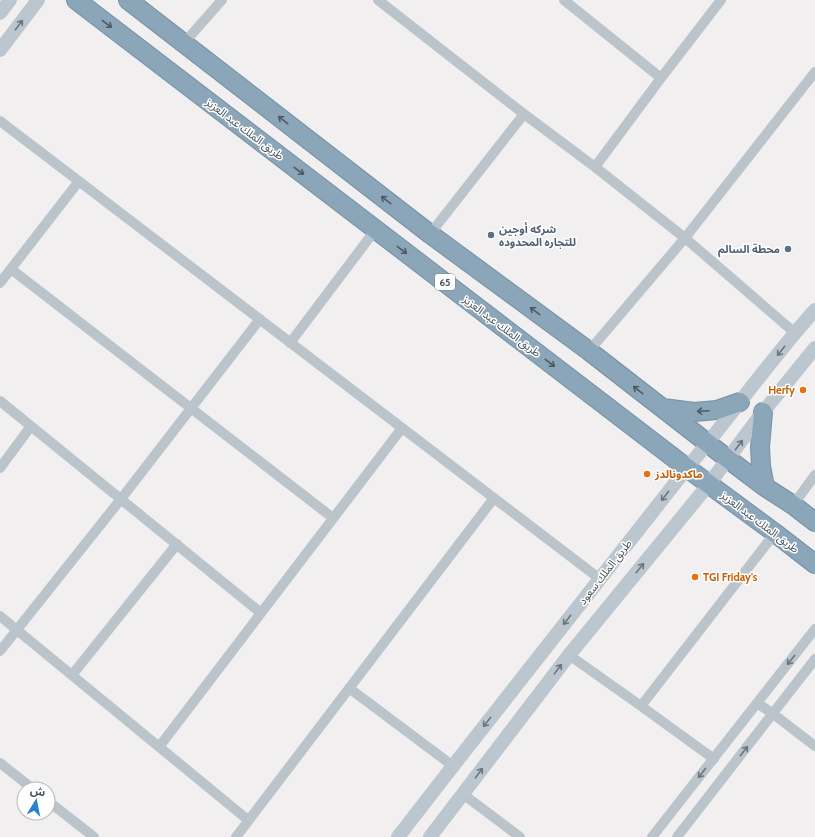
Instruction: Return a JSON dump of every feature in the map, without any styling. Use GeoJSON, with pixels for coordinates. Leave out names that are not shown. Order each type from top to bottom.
{"type":"FeatureCollection","features":[{"type":"Feature","properties":{"kind":"highway","name":"طريق الملك عبد العزيز"},"geometry":{"type":"LineString","coordinates":[[76,0],[687,468],[815,564]]}},
{"type":"Feature","properties":{"kind":"highway"},"geometry":{"type":"LineString","coordinates":[[128,0],[430,234],[589,351],[765,487],[793,505],[815,522]]}},
{"type":"Feature","properties":{"kind":"highway"},"geometry":{"type":"LineString","coordinates":[[662,408],[694,412],[718,410],[740,402]]}},
{"type":"Feature","properties":{"kind":"highway"},"geometry":{"type":"LineString","coordinates":[[763,412],[760,447],[761,466],[765,487]]}},
{"type":"Feature","properties":{"kind":"main road"},"geometry":{"type":"LineString","coordinates":[[0,13],[10,0]]}},
{"type":"Feature","properties":{"kind":"main road"},"geometry":{"type":"LineString","coordinates":[[0,50],[38,0]]}},
{"type":"Feature","properties":{"kind":"main road","name":"طريق الملك سعود"},"geometry":{"type":"LineString","coordinates":[[398,837],[452,766],[687,468],[708,444],[795,333],[815,310]]}},
{"type":"Feature","properties":{"kind":"main road"},"geometry":{"type":"LineString","coordinates":[[430,837],[569,655],[709,484],[763,412],[815,348]]}},
{"type":"Feature","properties":{"kind":"street"},"geometry":{"type":"LineString","coordinates":[[184,43],[222,0]]}},
{"type":"Feature","properties":{"kind":"street"},"geometry":{"type":"LineString","coordinates":[[378,0],[685,238],[795,333]]}},
{"type":"Feature","properties":{"kind":"street"},"geometry":{"type":"LineString","coordinates":[[564,0],[661,78]]}},
{"type":"Feature","properties":{"kind":"street"},"geometry":{"type":"LineString","coordinates":[[595,167],[721,0]]}},
{"type":"Feature","properties":{"kind":"street"},"geometry":{"type":"LineString","coordinates":[[589,351],[685,238],[815,72]]}},
{"type":"Feature","properties":{"kind":"street"},"geometry":{"type":"LineString","coordinates":[[430,234],[524,114]]}},
{"type":"Feature","properties":{"kind":"street"},"geometry":{"type":"LineString","coordinates":[[0,121],[600,579]]}},
{"type":"Feature","properties":{"kind":"street"},"geometry":{"type":"LineString","coordinates":[[0,283],[79,181]]}},
{"type":"Feature","properties":{"kind":"street"},"geometry":{"type":"LineString","coordinates":[[290,343],[376,229]]}},
{"type":"Feature","properties":{"kind":"street"},"geometry":{"type":"LineString","coordinates":[[11,269],[334,518]]}},
{"type":"Feature","properties":{"kind":"street"},"geometry":{"type":"LineString","coordinates":[[0,651],[192,409],[260,319]]}},
{"type":"Feature","properties":{"kind":"street"},"geometry":{"type":"LineString","coordinates":[[0,401],[261,613]]}},
{"type":"Feature","properties":{"kind":"street"},"geometry":{"type":"LineString","coordinates":[[0,468],[31,426]]}},
{"type":"Feature","properties":{"kind":"street"},"geometry":{"type":"LineString","coordinates":[[159,747],[402,428]]}},
{"type":"Feature","properties":{"kind":"street"},"geometry":{"type":"LineString","coordinates":[[793,505],[815,475]]}},
{"type":"Feature","properties":{"kind":"street"},"geometry":{"type":"LineString","coordinates":[[236,837],[494,498]]}},
{"type":"Feature","properties":{"kind":"street"},"geometry":{"type":"LineString","coordinates":[[642,706],[775,533]]}},
{"type":"Feature","properties":{"kind":"street"},"geometry":{"type":"LineString","coordinates":[[72,675],[177,544]]}},
{"type":"Feature","properties":{"kind":"street"},"geometry":{"type":"LineString","coordinates":[[0,616],[248,820]]}},
{"type":"Feature","properties":{"kind":"street"},"geometry":{"type":"LineString","coordinates":[[652,837],[815,630]]}},
{"type":"Feature","properties":{"kind":"street"},"geometry":{"type":"LineString","coordinates":[[569,655],[714,759]]}},
{"type":"Feature","properties":{"kind":"street"},"geometry":{"type":"LineString","coordinates":[[677,837],[815,659]]}},
{"type":"Feature","properties":{"kind":"street"},"geometry":{"type":"LineString","coordinates":[[349,688],[452,766]]}},
{"type":"Feature","properties":{"kind":"street"},"geometry":{"type":"LineString","coordinates":[[757,703],[815,746]]}},
{"type":"Feature","properties":{"kind":"street"},"geometry":{"type":"LineString","coordinates":[[0,763],[23,781]]}},
{"type":"Feature","properties":{"kind":"street"},"geometry":{"type":"LineString","coordinates":[[463,794],[520,837]]}},
{"type":"Feature","properties":{"kind":"street"},"geometry":{"type":"LineString","coordinates":[[56,807],[94,837]]}},
{"type":"Feature","properties":{"kind":"place","name":"شركه أوجين للتجاره المحدوده"},"geometry":{"type":"Point","coordinates":[491,235]}},
{"type":"Feature","properties":{"kind":"place","name":"محطة السالم"},"geometry":{"type":"Point","coordinates":[788,249]}},
{"type":"Feature","properties":{"kind":"place","name":"Herfy"},"geometry":{"type":"Point","coordinates":[803,390]}},
{"type":"Feature","properties":{"kind":"place","name":"ماكدونالدز"},"geometry":{"type":"Point","coordinates":[647,474]}},
{"type":"Feature","properties":{"kind":"place","name":"TGI Friday's"},"geometry":{"type":"Point","coordinates":[695,577]}}]}
